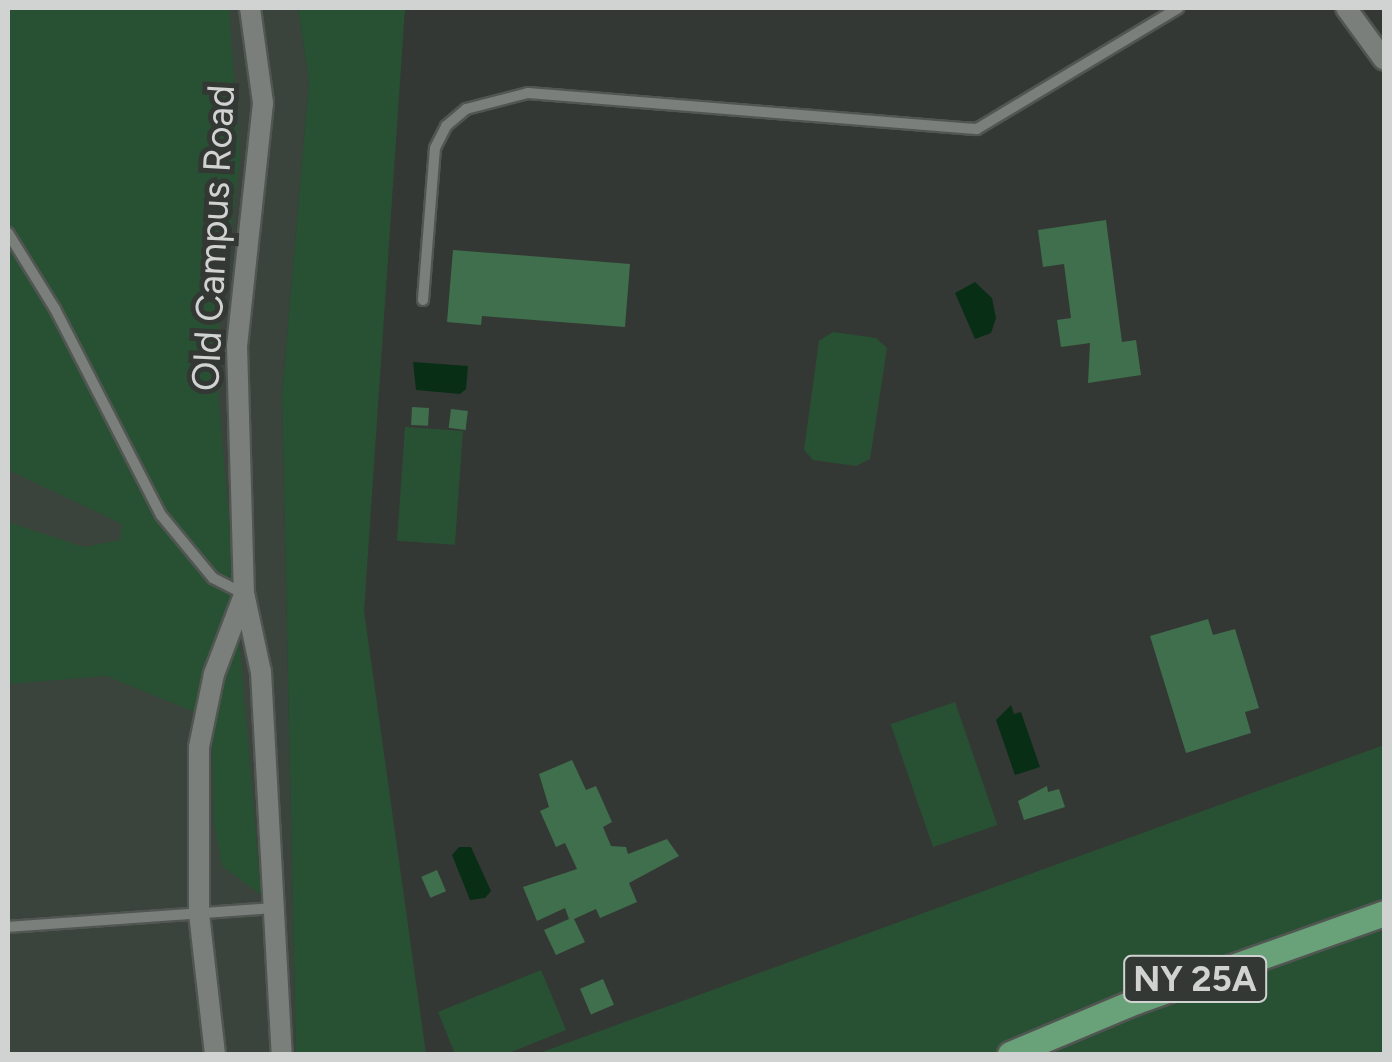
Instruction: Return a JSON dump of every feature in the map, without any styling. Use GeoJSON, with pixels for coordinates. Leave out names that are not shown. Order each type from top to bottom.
{"type":"FeatureCollection","features":[{"type":"Feature","properties":{"kind":"main road","name":"NY 25A"},"geometry":{"type":"LineString","coordinates":[[1027,1051],[1384,912]]}},
{"type":"Feature","properties":{"kind":"street","name":"Old Campus Road"},"geometry":{"type":"LineString","coordinates":[[250,8],[263,103],[237,345],[244,593],[260,672],[282,1054]]}},
{"type":"Feature","properties":{"kind":"street"},"geometry":{"type":"LineString","coordinates":[[1346,8],[1384,60]]}},
{"type":"Feature","properties":{"kind":"street","name":"Old Campus Road"},"geometry":{"type":"LineString","coordinates":[[215,1054],[199,914],[198,748],[214,674],[244,593]]}},
{"type":"Feature","properties":{"kind":"lane"},"geometry":{"type":"LineString","coordinates":[[423,300],[435,148],[446,126],[466,109],[528,93],[976,129],[1178,8]]}},
{"type":"Feature","properties":{"kind":"lane"},"geometry":{"type":"LineString","coordinates":[[8,233],[56,310],[161,515],[214,578],[244,593]]}},
{"type":"Feature","properties":{"kind":"lane"},"geometry":{"type":"LineString","coordinates":[[8,926],[272,908]]}},
{"type":"Feature","properties":{"kind":"shaded area"},"geometry":{"type":"Polygon","coordinates":[[[8,8],[298,8],[309,80],[282,394],[296,1054],[8,1054],[8,8]]]}},
{"type":"Feature","properties":{"kind":"shaded area"},"geometry":{"type":"Polygon","coordinates":[[[8,8],[229,8],[240,161],[215,357],[261,895],[222,866],[214,824],[212,719],[106,676],[8,684],[8,522],[84,547],[120,540],[122,524],[8,470],[8,8]]]}},
{"type":"Feature","properties":{"kind":"shaded area"},"geometry":{"type":"Polygon","coordinates":[[[298,8],[405,8],[364,611],[426,1054],[296,1054],[282,394],[309,80],[298,8]]]}},
{"type":"Feature","properties":{"kind":"shaded area"},"geometry":{"type":"Polygon","coordinates":[[[975,282],[992,298],[996,318],[991,333],[975,339],[955,293],[975,282]]]}},
{"type":"Feature","properties":{"kind":"shaded area"},"geometry":{"type":"Polygon","coordinates":[[[833,332],[876,338],[887,348],[870,459],[856,466],[813,460],[804,450],[819,341],[833,332]]]}},
{"type":"Feature","properties":{"kind":"shaded area"},"geometry":{"type":"Polygon","coordinates":[[[413,362],[468,366],[466,389],[460,394],[416,390],[413,362]]]}},
{"type":"Feature","properties":{"kind":"shaded area"},"geometry":{"type":"Polygon","coordinates":[[[405,427],[463,431],[455,545],[397,541],[405,427]]]}},
{"type":"Feature","properties":{"kind":"shaded area"},"geometry":{"type":"Polygon","coordinates":[[[955,702],[997,825],[933,847],[891,724],[955,702]]]}},
{"type":"Feature","properties":{"kind":"shaded area"},"geometry":{"type":"Polygon","coordinates":[[[1011,705],[1014,714],[1021,712],[1040,767],[1015,775],[996,720],[1011,705]]]}},
{"type":"Feature","properties":{"kind":"shaded area"},"geometry":{"type":"Polygon","coordinates":[[[1384,745],[1384,1054],[537,1054],[1384,745]]]}},
{"type":"Feature","properties":{"kind":"shaded area"},"geometry":{"type":"Polygon","coordinates":[[[459,847],[471,847],[491,891],[485,898],[470,900],[452,855],[459,847]]]}},
{"type":"Feature","properties":{"kind":"shaded area"},"geometry":{"type":"Polygon","coordinates":[[[541,970],[566,1030],[506,1054],[455,1054],[438,1012],[541,970]]]}},
{"type":"Feature","properties":{"kind":"building"},"geometry":{"type":"Polygon","coordinates":[[[1106,220],[1122,342],[1136,340],[1141,375],[1088,383],[1090,343],[1061,347],[1057,320],[1071,318],[1064,264],[1043,267],[1038,230],[1106,220]]]}},
{"type":"Feature","properties":{"kind":"building"},"geometry":{"type":"Polygon","coordinates":[[[453,250],[630,264],[625,327],[482,316],[481,325],[447,322],[453,250]]]}},
{"type":"Feature","properties":{"kind":"building"},"geometry":{"type":"Polygon","coordinates":[[[412,407],[429,408],[428,426],[411,425],[412,407]]]}},
{"type":"Feature","properties":{"kind":"building"},"geometry":{"type":"Polygon","coordinates":[[[451,409],[468,411],[466,430],[449,428],[451,409]]]}},
{"type":"Feature","properties":{"kind":"building"},"geometry":{"type":"Polygon","coordinates":[[[1208,619],[1213,635],[1235,629],[1259,708],[1245,712],[1251,733],[1186,753],[1150,636],[1208,619]]]}},
{"type":"Feature","properties":{"kind":"building"},"geometry":{"type":"Polygon","coordinates":[[[572,760],[586,790],[596,786],[612,822],[603,827],[611,846],[626,847],[628,854],[667,839],[679,856],[629,883],[637,902],[600,918],[596,909],[574,919],[585,942],[556,955],[544,930],[569,919],[565,908],[537,921],[523,887],[577,869],[565,843],[556,847],[540,811],[549,807],[539,774],[572,760]]]}},
{"type":"Feature","properties":{"kind":"building"},"geometry":{"type":"Polygon","coordinates":[[[1047,786],[1048,792],[1059,789],[1065,807],[1024,820],[1018,801],[1047,786]]]}},
{"type":"Feature","properties":{"kind":"building"},"geometry":{"type":"Polygon","coordinates":[[[437,870],[446,891],[430,898],[421,877],[437,870]]]}},
{"type":"Feature","properties":{"kind":"building"},"geometry":{"type":"Polygon","coordinates":[[[603,979],[614,1005],[591,1015],[580,989],[603,979]]]}}]}
